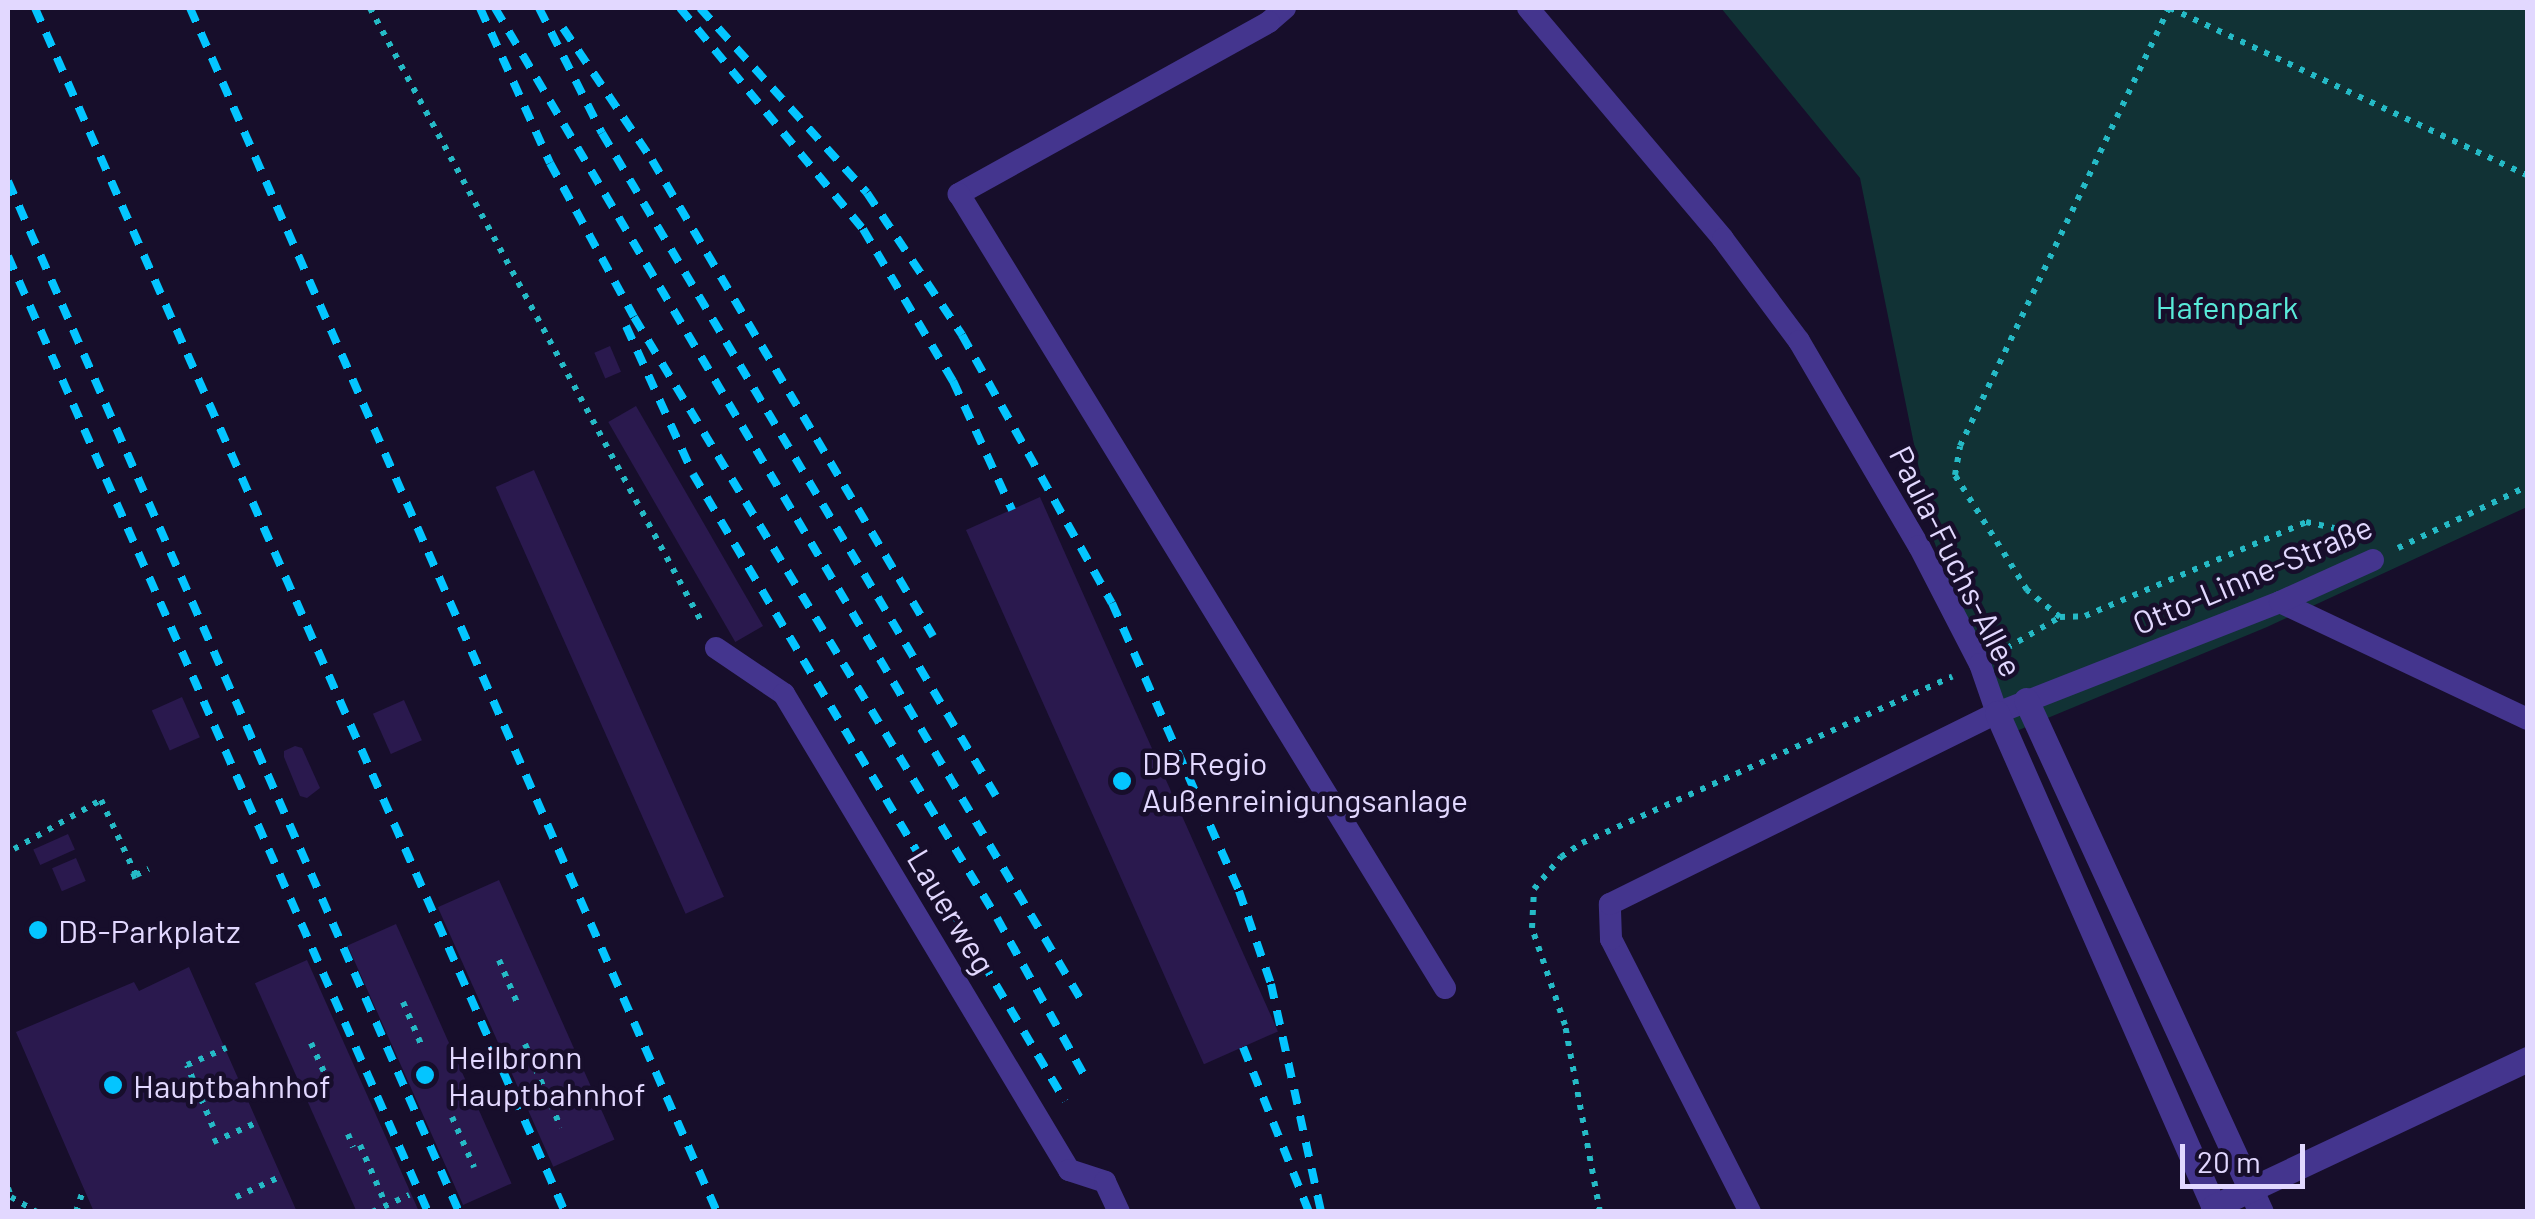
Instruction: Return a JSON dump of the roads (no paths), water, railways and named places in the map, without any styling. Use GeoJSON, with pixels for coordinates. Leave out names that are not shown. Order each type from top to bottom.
{"type":"FeatureCollection","features":[{"type":"Feature","properties":{"kind":"street","name":"Paula-Fuchs-Allee"},"geometry":{"type":"LineString","coordinates":[[2026,700],[2256,1200]]}},
{"type":"Feature","properties":{"kind":"street","name":"Paula-Fuchs-Allee"},"geometry":{"type":"LineString","coordinates":[[1997,713],[2214,1209]]}},
{"type":"Feature","properties":{"kind":"street"},"geometry":{"type":"LineString","coordinates":[[2214,1209],[2256,1200],[2528,1059]]}},
{"type":"Feature","properties":{"kind":"lane"},"geometry":{"type":"LineString","coordinates":[[1285,8],[1269,22],[960,194],[1445,988]]}},
{"type":"Feature","properties":{"kind":"lane","name":"Paula-Fuchs-Allee"},"geometry":{"type":"LineString","coordinates":[[1528,8],[1723,239],[1798,341],[1919,546],[1980,664],[1997,713]]}},
{"type":"Feature","properties":{"kind":"lane","name":"Otto-Linne-Straße"},"geometry":{"type":"LineString","coordinates":[[1750,1212],[1611,939],[1610,904],[1997,713],[2280,602],[2374,560]]}},
{"type":"Feature","properties":{"kind":"lane"},"geometry":{"type":"LineString","coordinates":[[2280,602],[2528,718]]}},
{"type":"Feature","properties":{"kind":"lane","name":"Lauerweg"},"geometry":{"type":"LineString","coordinates":[[716,648],[784,694],[1069,1170],[1105,1182],[1119,1212]]}},
{"type":"Feature","properties":{"kind":"railway"},"geometry":{"type":"LineString","coordinates":[[35,8],[565,1212]]}},
{"type":"Feature","properties":{"kind":"railway"},"geometry":{"type":"LineString","coordinates":[[190,8],[717,1212]]}},
{"type":"Feature","properties":{"kind":"railway"},"geometry":{"type":"LineString","coordinates":[[480,8],[550,163],[634,317],[997,918],[1088,1082]]}},
{"type":"Feature","properties":{"kind":"railway"},"geometry":{"type":"LineString","coordinates":[[495,8],[1083,1003]]}},
{"type":"Feature","properties":{"kind":"railway"},"geometry":{"type":"LineString","coordinates":[[539,8],[602,133],[996,796]]}},
{"type":"Feature","properties":{"kind":"railway"},"geometry":{"type":"LineString","coordinates":[[680,8],[863,229],[953,381],[1012,510]]}},
{"type":"Feature","properties":{"kind":"railway"},"geometry":{"type":"LineString","coordinates":[[700,8],[867,193],[962,335],[1112,603],[1239,891],[1271,984],[1321,1212]]}},
{"type":"Feature","properties":{"kind":"railway"},"geometry":{"type":"LineString","coordinates":[[563,28],[652,160],[933,636]]}},
{"type":"Feature","properties":{"kind":"railway"},"geometry":{"type":"LineString","coordinates":[[8,181],[459,1212]]}},
{"type":"Feature","properties":{"kind":"railway"},"geometry":{"type":"LineString","coordinates":[[8,256],[428,1212]]}},
{"type":"Feature","properties":{"kind":"railway"},"geometry":{"type":"LineString","coordinates":[[626,326],[693,474],[1065,1101]]}},
{"type":"Feature","properties":{"kind":"railway"},"geometry":{"type":"LineString","coordinates":[[1243,1047],[1309,1212]]}},
{"type":"Feature","properties":{"kind":"place","name":"DB Regio Außenreinigungsanlage"},"geometry":{"type":"Point","coordinates":[1122,781]}},
{"type":"Feature","properties":{"kind":"place","name":"DB-Parkplatz"},"geometry":{"type":"Point","coordinates":[38,930]}},
{"type":"Feature","properties":{"kind":"place","name":"Heilbronn Hauptbahnhof"},"geometry":{"type":"Point","coordinates":[425,1075]}},
{"type":"Feature","properties":{"kind":"place","name":"Hauptbahnhof"},"geometry":{"type":"Point","coordinates":[113,1085]}},
{"type":"Feature","properties":{"kind":"park label","name":"Hafenpark"},"geometry":{"type":"Point","coordinates":[2227,306]}}]}
